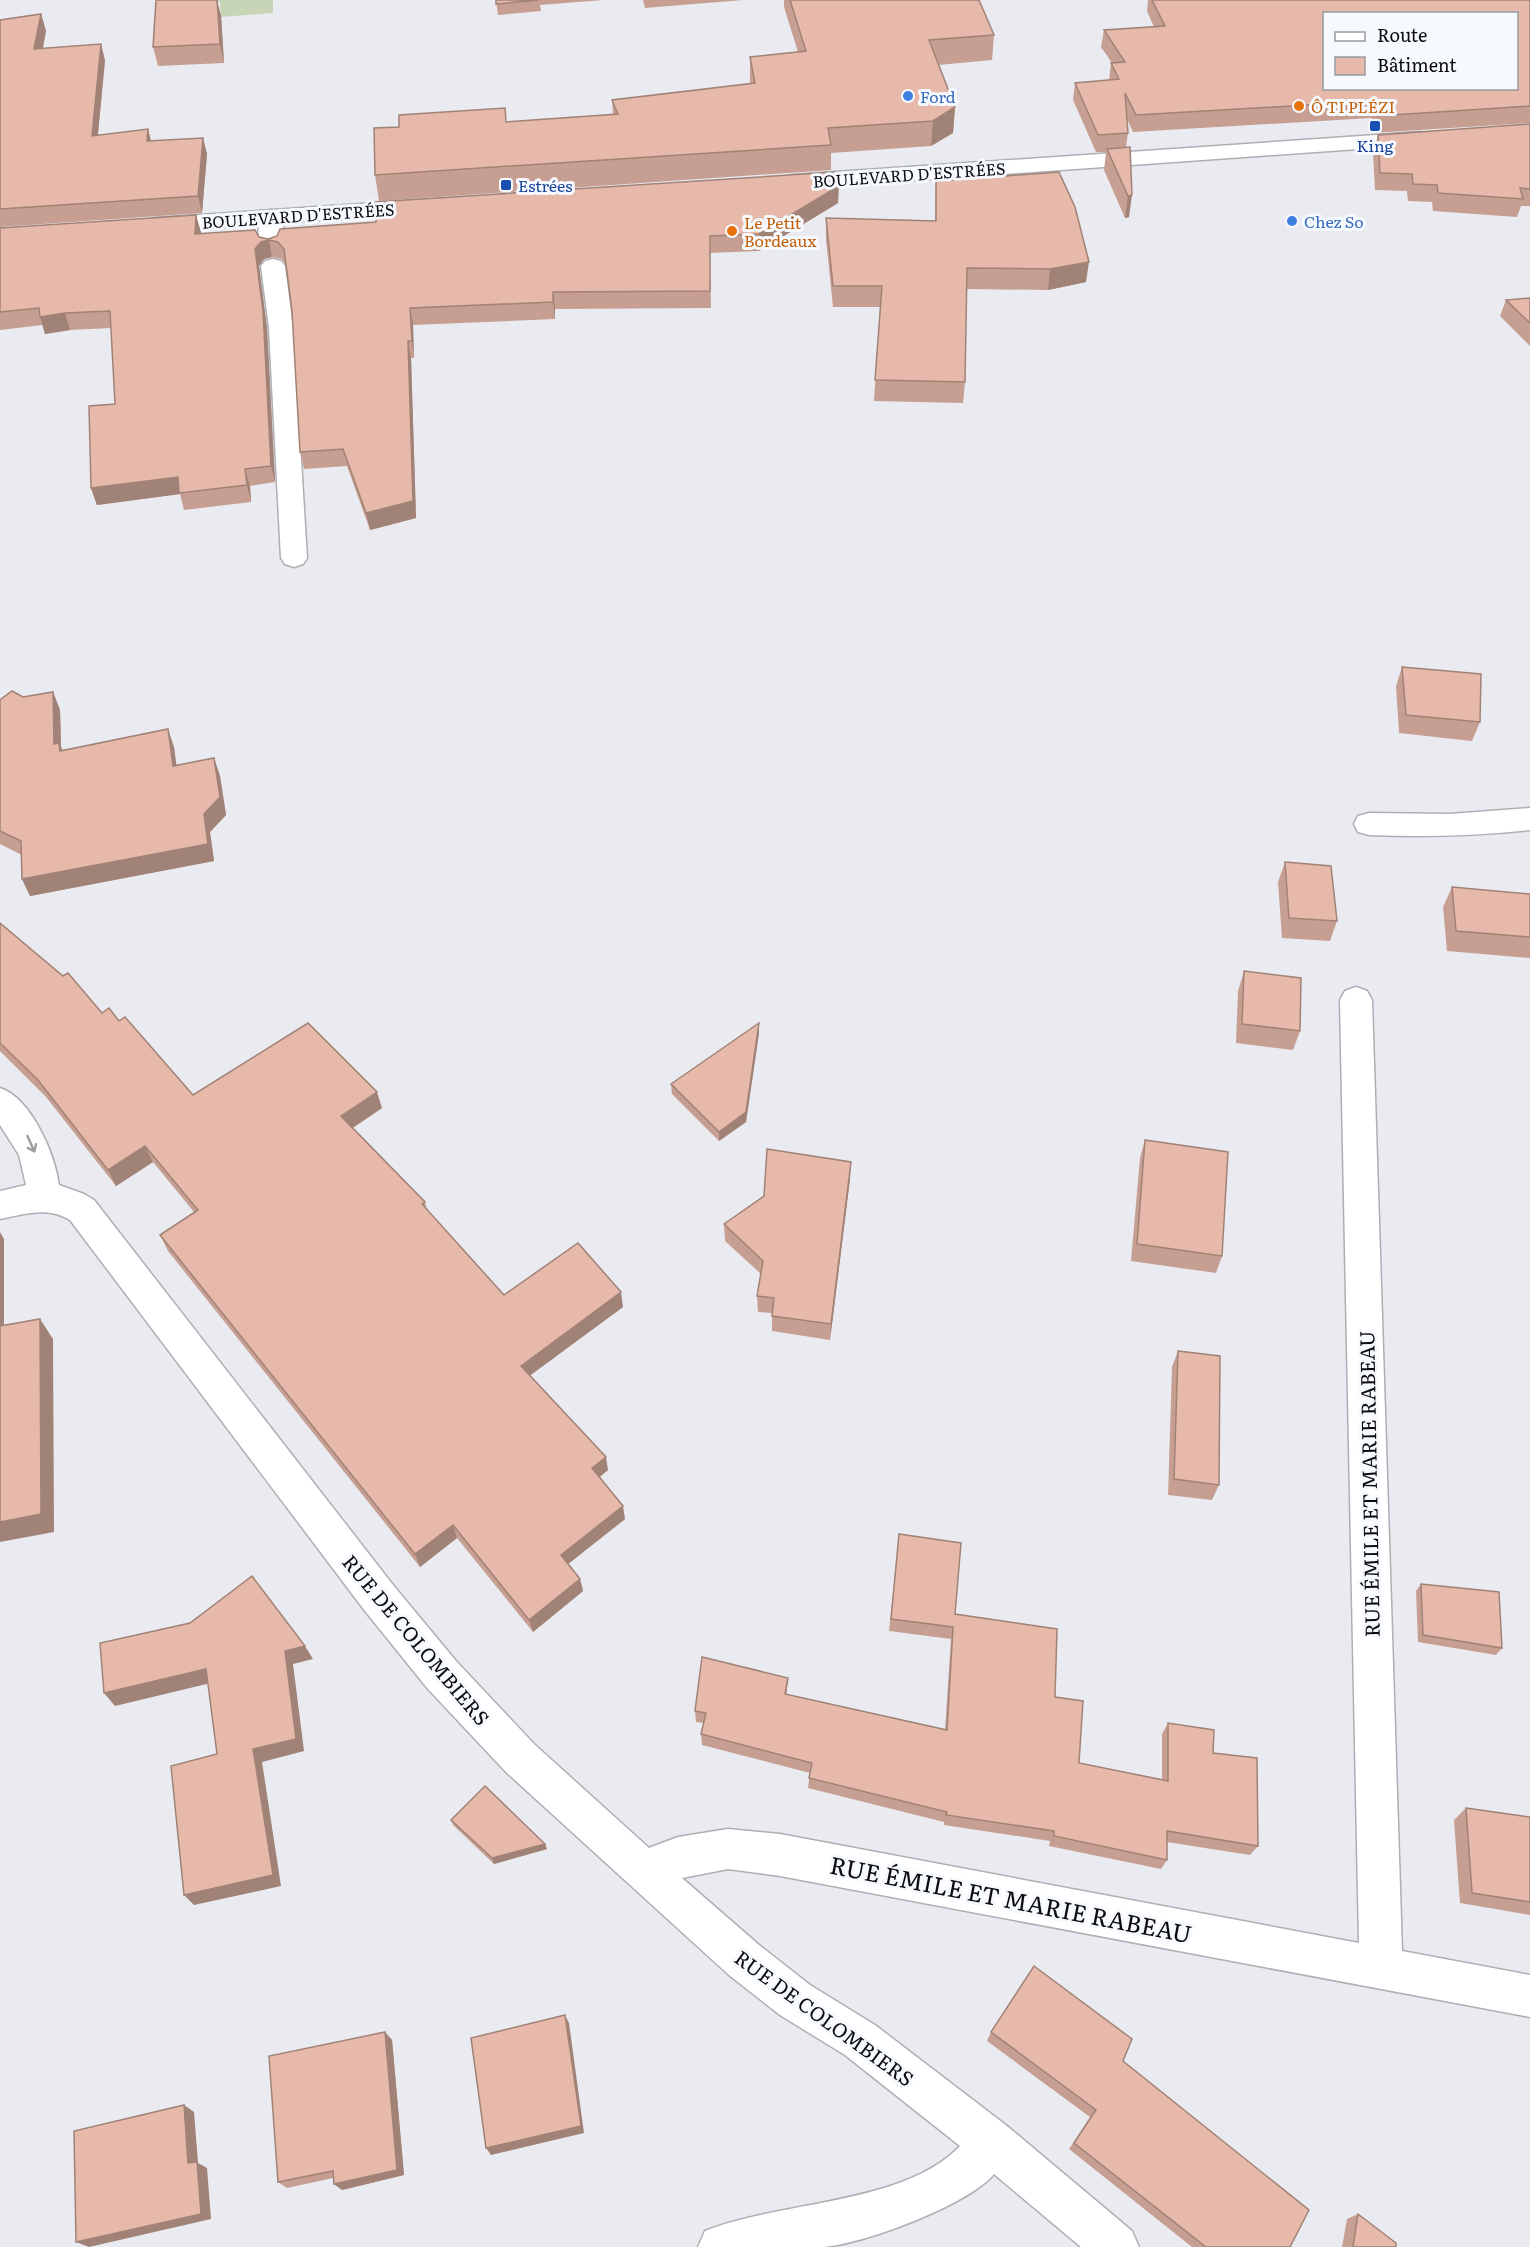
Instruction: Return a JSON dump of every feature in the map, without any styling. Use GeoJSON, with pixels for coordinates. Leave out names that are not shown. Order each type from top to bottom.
{"type":"FeatureCollection","features":[{"type":"Feature","properties":{"kind":"street","name":"BOULEVARD D'ESTRÉES"},"geometry":{"type":"LineString","coordinates":[[765,184],[1439,138]]}},
{"type":"Feature","properties":{"kind":"street","name":"BOULEVARD D'ESTRÉES"},"geometry":{"type":"LineString","coordinates":[[130,227],[447,205]]}},
{"type":"Feature","properties":{"kind":"street"},"geometry":{"type":"LineString","coordinates":[[271,217],[272,256],[281,328],[294,558]]}},
{"type":"Feature","properties":{"kind":"street"},"geometry":{"type":"LineString","coordinates":[[1369,824],[1430,827],[1485,825],[1530,819]]}},
{"type":"Feature","properties":{"kind":"street","name":"RUE ÉMILE ET MARIE RABEAU"},"geometry":{"type":"LineString","coordinates":[[1356,1000],[1381,1967]]}},
{"type":"Feature","properties":{"kind":"street"},"geometry":{"type":"LineString","coordinates":[[0,1101],[30,1139],[41,1170],[44,1197],[0,1204]]}},
{"type":"Feature","properties":{"kind":"street","name":"RUE DE COLOMBIERS"},"geometry":{"type":"LineString","coordinates":[[44,1197],[56,1197],[75,1204],[93,1222],[380,1598],[442,1675],[519,1758],[744,1960],[795,2000],[860,2040],[991,2142],[1116,2247]]}},
{"type":"Feature","properties":{"kind":"street","name":"RUE ÉMILE ET MARIE RABEAU"},"geometry":{"type":"LineString","coordinates":[[643,1871],[678,1857],[728,1849],[780,1855],[1530,1996]]}},
{"type":"Feature","properties":{"kind":"street"},"geometry":{"type":"LineString","coordinates":[[721,2247],[884,2209],[943,2186],[969,2168],[991,2142]]}},
{"type":"Feature","properties":{"kind":"green space"},"geometry":{"type":"Polygon","coordinates":[[[190,0],[273,0],[273,13],[221,17],[220,2],[190,4],[190,0]]]}},
{"type":"Feature","properties":{"kind":"building"},"geometry":{"type":"Polygon","coordinates":[[[156,0],[217,0],[220,44],[153,47],[156,0]]]}},
{"type":"Feature","properties":{"kind":"building"},"geometry":{"type":"Polygon","coordinates":[[[496,0],[538,0],[496,4],[496,0]]]}},
{"type":"Feature","properties":{"kind":"building"},"geometry":{"type":"Polygon","coordinates":[[[790,0],[979,0],[994,35],[929,40],[955,107],[933,121],[828,128],[831,145],[375,175],[374,128],[399,127],[399,115],[505,108],[506,122],[618,114],[612,100],[755,83],[750,57],[806,51],[790,0]]]}},
{"type":"Feature","properties":{"kind":"building"},"geometry":{"type":"Polygon","coordinates":[[[1152,0],[1530,0],[1530,106],[1377,116],[1376,101],[1136,115],[1125,93],[1128,133],[1098,135],[1075,83],[1119,79],[1111,63],[1125,62],[1104,30],[1165,26],[1152,0]]]}},
{"type":"Feature","properties":{"kind":"building"},"geometry":{"type":"Polygon","coordinates":[[[41,14],[34,49],[101,44],[92,136],[148,129],[147,141],[203,138],[198,196],[0,209],[0,20],[41,14]]]}},
{"type":"Feature","properties":{"kind":"building"},"geometry":{"type":"Polygon","coordinates":[[[1530,124],[1530,189],[1520,188],[1523,199],[1438,193],[1437,185],[1413,184],[1412,174],[1380,173],[1378,135],[1530,124]]]}},
{"type":"Feature","properties":{"kind":"building"},"geometry":{"type":"Polygon","coordinates":[[[1130,147],[1132,195],[1128,196],[1107,149],[1130,147]]]}},
{"type":"Feature","properties":{"kind":"building"},"geometry":{"type":"Polygon","coordinates":[[[835,172],[839,186],[759,234],[710,236],[710,291],[553,292],[553,302],[410,308],[412,341],[408,341],[413,501],[366,513],[343,449],[300,452],[292,311],[284,249],[278,242],[269,240],[261,242],[255,249],[263,311],[271,466],[245,469],[247,485],[179,493],[178,477],[91,488],[89,406],[115,404],[110,311],[65,313],[40,317],[39,308],[0,312],[0,228],[196,215],[195,234],[255,230],[259,237],[268,239],[277,236],[280,229],[376,222],[376,202],[835,172]]]}},
{"type":"Feature","properties":{"kind":"building"},"geometry":{"type":"Polygon","coordinates":[[[1059,172],[1075,207],[1089,262],[1050,269],[967,268],[965,382],[875,380],[882,286],[833,286],[826,218],[936,221],[936,181],[1059,172]]]}},
{"type":"Feature","properties":{"kind":"building"},"geometry":{"type":"Polygon","coordinates":[[[1530,298],[1530,323],[1506,300],[1530,298]]]}},
{"type":"Feature","properties":{"kind":"building"},"geometry":{"type":"Polygon","coordinates":[[[1402,667],[1481,674],[1480,722],[1406,715],[1402,667]]]}},
{"type":"Feature","properties":{"kind":"building"},"geometry":{"type":"Polygon","coordinates":[[[12,691],[23,697],[53,692],[54,744],[59,743],[60,751],[168,729],[173,766],[214,758],[220,797],[204,814],[208,844],[22,879],[21,841],[0,831],[0,700],[12,691]]]}},
{"type":"Feature","properties":{"kind":"building"},"geometry":{"type":"Polygon","coordinates":[[[1285,862],[1331,866],[1337,921],[1289,918],[1285,862]]]}},
{"type":"Feature","properties":{"kind":"building"},"geometry":{"type":"Polygon","coordinates":[[[1452,887],[1530,894],[1530,937],[1456,931],[1452,887]]]}},
{"type":"Feature","properties":{"kind":"building"},"geometry":{"type":"Polygon","coordinates":[[[0,923],[63,976],[68,973],[102,1013],[109,1008],[119,1021],[125,1017],[193,1095],[308,1023],[377,1092],[341,1116],[425,1202],[422,1204],[504,1295],[578,1243],[621,1292],[521,1366],[606,1457],[592,1468],[623,1506],[561,1555],[580,1579],[529,1620],[453,1525],[415,1554],[160,1235],[198,1210],[145,1146],[108,1170],[38,1080],[0,1043],[0,923]]]}},
{"type":"Feature","properties":{"kind":"building"},"geometry":{"type":"Polygon","coordinates":[[[1244,971],[1301,978],[1300,1031],[1242,1024],[1244,971]]]}},
{"type":"Feature","properties":{"kind":"building"},"geometry":{"type":"Polygon","coordinates":[[[759,1023],[746,1112],[719,1132],[671,1084],[759,1023]]]}},
{"type":"Feature","properties":{"kind":"building"},"geometry":{"type":"Polygon","coordinates":[[[1145,1140],[1228,1152],[1222,1256],[1137,1244],[1145,1140]]]}},
{"type":"Feature","properties":{"kind":"building"},"geometry":{"type":"Polygon","coordinates":[[[767,1149],[851,1162],[831,1324],[772,1316],[774,1298],[757,1296],[763,1261],[724,1224],[764,1196],[767,1149]]]}},
{"type":"Feature","properties":{"kind":"building"},"geometry":{"type":"Polygon","coordinates":[[[40,1319],[41,1514],[0,1522],[0,1326],[40,1319]]]}},
{"type":"Feature","properties":{"kind":"building"},"geometry":{"type":"Polygon","coordinates":[[[1178,1351],[1220,1356],[1219,1485],[1174,1479],[1178,1351]]]}},
{"type":"Feature","properties":{"kind":"building"},"geometry":{"type":"Polygon","coordinates":[[[899,1534],[961,1543],[955,1614],[1057,1629],[1055,1697],[1083,1701],[1079,1763],[1168,1781],[1168,1723],[1214,1730],[1213,1753],[1257,1758],[1258,1846],[1167,1831],[1167,1860],[1054,1836],[1054,1831],[946,1815],[947,1812],[809,1778],[812,1763],[701,1734],[706,1713],[695,1711],[702,1657],[788,1678],[785,1694],[947,1730],[953,1627],[891,1619],[899,1534]]]}},
{"type":"Feature","properties":{"kind":"building"},"geometry":{"type":"Polygon","coordinates":[[[252,1576],[305,1646],[285,1651],[296,1739],[253,1749],[273,1875],[184,1895],[171,1766],[217,1754],[206,1669],[104,1693],[100,1643],[190,1623],[252,1576]]]}},
{"type":"Feature","properties":{"kind":"building"},"geometry":{"type":"Polygon","coordinates":[[[1421,1584],[1499,1592],[1502,1648],[1423,1635],[1421,1584]]]}},
{"type":"Feature","properties":{"kind":"building"},"geometry":{"type":"Polygon","coordinates":[[[485,1786],[545,1844],[492,1858],[451,1820],[485,1786]]]}},
{"type":"Feature","properties":{"kind":"building"},"geometry":{"type":"Polygon","coordinates":[[[1466,1808],[1530,1817],[1530,1902],[1472,1893],[1466,1808]]]}},
{"type":"Feature","properties":{"kind":"building"},"geometry":{"type":"Polygon","coordinates":[[[1034,1966],[1132,2039],[1123,2061],[1309,2210],[1290,2247],[1206,2247],[1074,2143],[1096,2110],[991,2032],[1034,1966]]]}},
{"type":"Feature","properties":{"kind":"building"},"geometry":{"type":"Polygon","coordinates":[[[565,2015],[581,2126],[486,2148],[471,2038],[565,2015]]]}},
{"type":"Feature","properties":{"kind":"building"},"geometry":{"type":"Polygon","coordinates":[[[385,2032],[397,2170],[334,2184],[333,2171],[278,2182],[269,2056],[385,2032]]]}},
{"type":"Feature","properties":{"kind":"building"},"geometry":{"type":"Polygon","coordinates":[[[184,2105],[188,2163],[197,2162],[201,2214],[76,2242],[74,2131],[184,2105]]]}},
{"type":"Feature","properties":{"kind":"building"},"geometry":{"type":"Polygon","coordinates":[[[1358,2214],[1396,2243],[1396,2247],[1353,2247],[1358,2214]]]}},
{"type":"Feature","properties":{"kind":"place","name":"Ford"},"geometry":{"type":"Point","coordinates":[908,96]}},
{"type":"Feature","properties":{"kind":"place","name":"Ô TI PLÉZI"},"geometry":{"type":"Point","coordinates":[1299,106]}},
{"type":"Feature","properties":{"kind":"place","name":"King"},"geometry":{"type":"Point","coordinates":[1375,126]}},
{"type":"Feature","properties":{"kind":"place","name":"Estrées"},"geometry":{"type":"Point","coordinates":[506,185]}},
{"type":"Feature","properties":{"kind":"place","name":"Chez So"},"geometry":{"type":"Point","coordinates":[1292,221]}},
{"type":"Feature","properties":{"kind":"place","name":"Le Petit Bordeaux"},"geometry":{"type":"Point","coordinates":[732,231]}}]}
